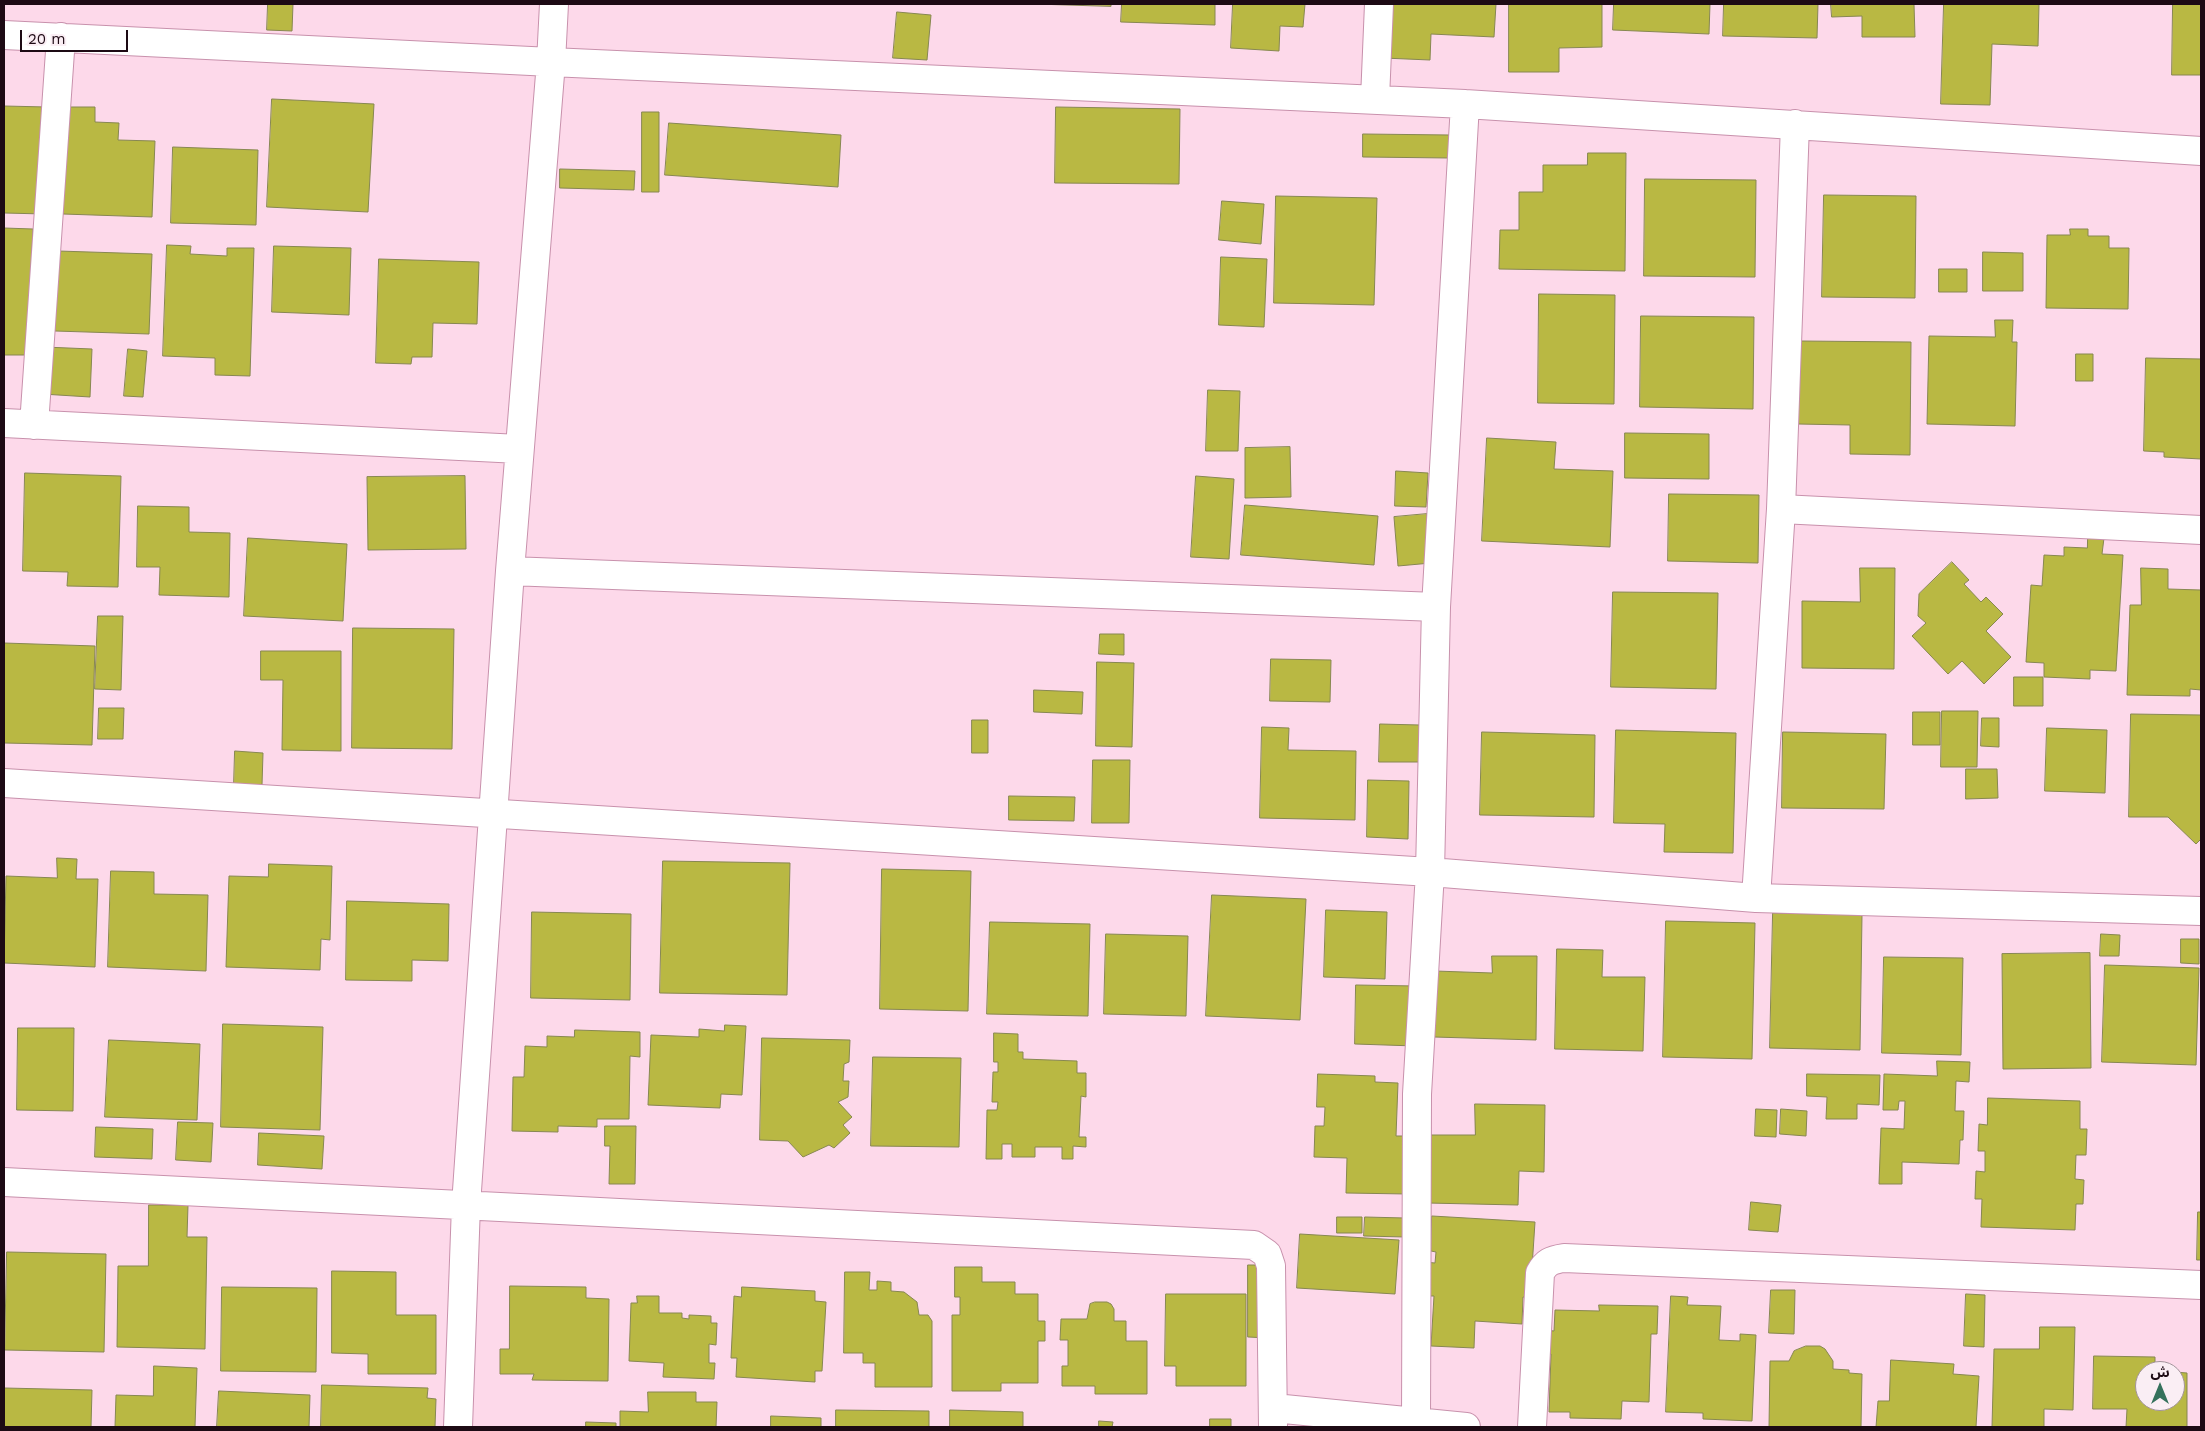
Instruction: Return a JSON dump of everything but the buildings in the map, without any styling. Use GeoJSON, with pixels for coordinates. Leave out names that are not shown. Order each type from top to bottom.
{"type":"FeatureCollection","features":[{"type":"Feature","properties":{"kind":"street"},"geometry":{"type":"LineString","coordinates":[[458,1427],[466,1205],[510,571],[554,4]]}},
{"type":"Feature","properties":{"kind":"street"},"geometry":{"type":"LineString","coordinates":[[1375,100],[1379,4]]}},
{"type":"Feature","properties":{"kind":"street"},"geometry":{"type":"LineString","coordinates":[[4,34],[551,62],[1465,104],[2201,151]]}},
{"type":"Feature","properties":{"kind":"street"},"geometry":{"type":"LineString","coordinates":[[34,425],[61,37]]}},
{"type":"Feature","properties":{"kind":"street"},"geometry":{"type":"LineString","coordinates":[[1416,1422],[1417,1094],[1430,872],[1436,607],[1465,104]]}},
{"type":"Feature","properties":{"kind":"street"},"geometry":{"type":"LineString","coordinates":[[1756,898],[1781,509],[1795,124]]}},
{"type":"Feature","properties":{"kind":"street"},"geometry":{"type":"LineString","coordinates":[[4,423],[519,449]]}},
{"type":"Feature","properties":{"kind":"street"},"geometry":{"type":"LineString","coordinates":[[1781,509],[2201,530]]}},
{"type":"Feature","properties":{"kind":"street"},"geometry":{"type":"LineString","coordinates":[[510,571],[1436,607]]}},
{"type":"Feature","properties":{"kind":"street"},"geometry":{"type":"LineString","coordinates":[[4,783],[1430,872],[1756,898],[2201,911]]}},
{"type":"Feature","properties":{"kind":"street"},"geometry":{"type":"LineString","coordinates":[[4,1182],[1254,1245],[1267,1254],[1271,1266],[1274,1418],[1416,1422],[1466,1427]]}},
{"type":"Feature","properties":{"kind":"street"},"geometry":{"type":"LineString","coordinates":[[1532,1427],[1540,1273],[1544,1265],[1551,1260],[1584,1259],[2201,1285]]}}]}
